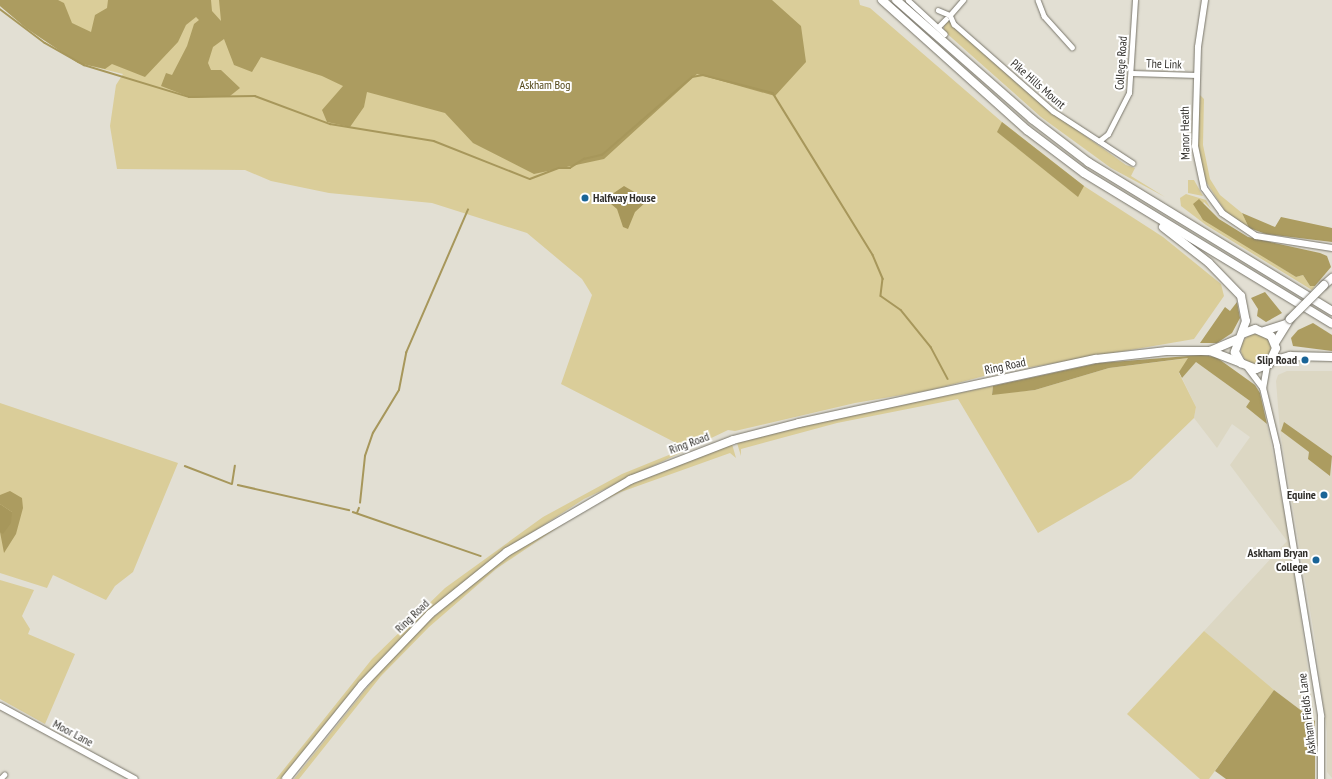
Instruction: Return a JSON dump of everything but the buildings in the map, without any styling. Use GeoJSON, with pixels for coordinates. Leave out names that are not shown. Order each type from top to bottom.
{"type":"FeatureCollection","features":[{"type":"Feature","properties":{"kind":"highway"},"geometry":{"type":"LineString","coordinates":[[882,0],[1027,130],[1084,173],[1332,324]]}},
{"type":"Feature","properties":{"kind":"highway"},"geometry":{"type":"LineString","coordinates":[[896,0],[1032,119],[1088,162],[1330,308]]}},
{"type":"Feature","properties":{"kind":"highway"},"geometry":{"type":"LineString","coordinates":[[1148,213],[1209,263],[1241,296],[1246,316],[1235,352],[1241,363],[1248,368],[1269,364],[1290,356],[1332,357]]}},
{"type":"Feature","properties":{"kind":"highway"},"geometry":{"type":"LineString","coordinates":[[1269,364],[1275,343],[1288,321],[1332,278]]}},
{"type":"Feature","properties":{"kind":"highway"},"geometry":{"type":"LineString","coordinates":[[1264,331],[1288,321]]}},
{"type":"Feature","properties":{"kind":"highway"},"geometry":{"type":"LineString","coordinates":[[1240,336],[1255,329],[1264,331],[1275,343]]}},
{"type":"Feature","properties":{"kind":"highway","name":"Ring Road"},"geometry":{"type":"LineString","coordinates":[[1210,351],[1240,336]]}},
{"type":"Feature","properties":{"kind":"highway","name":"Ring Road"},"geometry":{"type":"LineString","coordinates":[[286,779],[384,661],[435,610],[524,541],[630,480],[733,440],[814,420],[1096,359],[1159,351],[1210,351],[1241,363]]}},
{"type":"Feature","properties":{"kind":"street"},"geometry":{"type":"LineString","coordinates":[[908,0],[946,34]]}},
{"type":"Feature","properties":{"kind":"street"},"geometry":{"type":"LineString","coordinates":[[938,10],[950,15],[962,0]]}},
{"type":"Feature","properties":{"kind":"street"},"geometry":{"type":"LineString","coordinates":[[1038,0],[1044,16],[1072,47]]}},
{"type":"Feature","properties":{"kind":"street","name":"College Road"},"geometry":{"type":"LineString","coordinates":[[1099,141],[1128,99],[1132,73],[1135,0]]}},
{"type":"Feature","properties":{"kind":"street","name":"Manor Heath"},"geometry":{"type":"LineString","coordinates":[[1205,0],[1197,75],[1196,159],[1204,188],[1216,206],[1234,223],[1256,236],[1332,248]]}},
{"type":"Feature","properties":{"kind":"street","name":"Pike Hills Mount"},"geometry":{"type":"LineString","coordinates":[[950,15],[954,24],[1053,111],[1134,163]]}},
{"type":"Feature","properties":{"kind":"street"},"geometry":{"type":"LineString","coordinates":[[938,27],[946,19]]}},
{"type":"Feature","properties":{"kind":"street","name":"The Link"},"geometry":{"type":"LineString","coordinates":[[1132,73],[1197,75]]}},
{"type":"Feature","properties":{"kind":"street","name":"Askham Fields Lane"},"geometry":{"type":"LineString","coordinates":[[1263,388],[1269,364]]}},
{"type":"Feature","properties":{"kind":"street","name":"Askham Fields Lane"},"geometry":{"type":"LineString","coordinates":[[1248,368],[1263,388],[1277,446],[1321,716],[1321,779]]}},
{"type":"Feature","properties":{"kind":"street","name":"Moor Lane"},"geometry":{"type":"LineString","coordinates":[[0,707],[135,779]]}},
{"type":"Feature","properties":{"kind":"street"},"geometry":{"type":"LineString","coordinates":[[0,779],[4,775]]}},
{"type":"Feature","properties":{"kind":"shaded area"},"geometry":{"type":"Polygon","coordinates":[[[624,186],[648,200],[635,212],[628,229],[623,227],[617,209],[605,199],[624,186]]]}},
{"type":"Feature","properties":{"kind":"shaded area"},"geometry":{"type":"Polygon","coordinates":[[[1196,362],[1250,401],[1246,407],[1267,424],[1290,541],[1315,721],[1268,689],[1204,631],[1287,541],[1230,465],[1250,437],[1232,424],[1217,448],[1194,418],[1196,407],[1182,378],[1196,362]]]}},
{"type":"Feature","properties":{"kind":"shaded area","name":"Askham Bryan College"},"geometry":{"type":"Polygon","coordinates":[[[1287,371],[1332,371],[1332,778],[1327,772],[1327,732],[1314,634],[1280,431],[1276,381],[1278,375],[1287,371]]]}},
{"type":"Feature","properties":{"kind":"shaded area"},"geometry":{"type":"Polygon","coordinates":[[[0,504],[12,512],[11,523],[3,534],[0,532],[0,504]]]}},
{"type":"Feature","properties":{"kind":"green space"},"geometry":{"type":"Polygon","coordinates":[[[0,0],[859,0],[860,5],[870,8],[1002,122],[1084,186],[1163,237],[1221,284],[1224,296],[1194,339],[992,374],[931,390],[855,403],[735,431],[728,430],[584,499],[502,552],[423,616],[376,664],[281,779],[276,779],[372,659],[445,588],[543,517],[622,474],[686,448],[561,384],[592,295],[582,279],[527,233],[432,203],[329,193],[271,181],[245,170],[117,169],[110,126],[116,85],[123,74],[78,63],[26,28],[0,6],[0,0]]]}},
{"type":"Feature","properties":{"kind":"green space","name":"Askham Bog"},"geometry":{"type":"Polygon","coordinates":[[[0,0],[58,0],[64,3],[72,23],[91,32],[95,15],[107,8],[108,0],[211,0],[212,11],[221,21],[219,0],[772,0],[801,26],[806,62],[775,96],[697,74],[604,159],[534,174],[473,143],[445,113],[367,92],[364,107],[350,127],[327,122],[322,110],[343,86],[322,76],[261,57],[252,72],[234,65],[224,39],[213,47],[208,63],[211,70],[221,70],[240,88],[230,96],[192,98],[161,86],[166,73],[172,75],[187,46],[194,24],[199,20],[196,17],[186,25],[178,42],[145,77],[112,64],[105,69],[78,63],[26,28],[0,6],[0,0]]]}},
{"type":"Feature","properties":{"kind":"green space"},"geometry":{"type":"Polygon","coordinates":[[[949,19],[1053,113],[1126,165],[1135,168],[1131,176],[1165,197],[1111,168],[1041,117],[944,31],[944,25],[949,19]]]}},
{"type":"Feature","properties":{"kind":"green space"},"geometry":{"type":"Polygon","coordinates":[[[1199,94],[1204,99],[1203,145],[1210,179],[1220,195],[1242,213],[1249,228],[1225,211],[1205,180],[1198,150],[1199,94]]]}},
{"type":"Feature","properties":{"kind":"green space"},"geometry":{"type":"Polygon","coordinates":[[[1002,122],[1084,186],[1078,197],[997,132],[1002,122]]]}},
{"type":"Feature","properties":{"kind":"green space"},"geometry":{"type":"Polygon","coordinates":[[[1188,180],[1194,180],[1203,196],[1188,193],[1188,180]]]}},
{"type":"Feature","properties":{"kind":"green space"},"geometry":{"type":"Polygon","coordinates":[[[1186,194],[1206,200],[1211,209],[1204,202],[1199,210],[1200,216],[1296,277],[1303,275],[1310,286],[1315,286],[1312,290],[1206,225],[1181,206],[1180,198],[1186,194]]]}},
{"type":"Feature","properties":{"kind":"green space"},"geometry":{"type":"Polygon","coordinates":[[[1199,199],[1219,219],[1248,237],[1320,253],[1327,256],[1331,267],[1315,286],[1310,286],[1303,275],[1296,277],[1203,220],[1193,204],[1199,199]]]}},
{"type":"Feature","properties":{"kind":"green space"},"geometry":{"type":"Polygon","coordinates":[[[1242,213],[1275,227],[1281,217],[1332,228],[1332,242],[1266,234],[1249,228],[1242,213]]]}},
{"type":"Feature","properties":{"kind":"green space"},"geometry":{"type":"Polygon","coordinates":[[[1265,292],[1282,313],[1266,322],[1257,316],[1258,309],[1251,298],[1265,292]]]}},
{"type":"Feature","properties":{"kind":"green space"},"geometry":{"type":"Polygon","coordinates":[[[1237,302],[1240,318],[1232,333],[1217,343],[1200,343],[1225,307],[1230,311],[1237,302]]]}},
{"type":"Feature","properties":{"kind":"green space"},"geometry":{"type":"Polygon","coordinates":[[[1313,323],[1332,335],[1332,351],[1293,346],[1291,338],[1298,330],[1313,323]]]}},
{"type":"Feature","properties":{"kind":"green space"},"geometry":{"type":"Polygon","coordinates":[[[1256,334],[1267,338],[1271,349],[1267,360],[1256,364],[1245,360],[1241,349],[1245,338],[1256,334]]]}},
{"type":"Feature","properties":{"kind":"green space"},"geometry":{"type":"Polygon","coordinates":[[[1201,355],[1216,357],[1255,385],[1260,393],[1267,424],[1246,407],[1250,401],[1196,362],[1182,378],[1179,372],[1188,358],[1109,368],[1035,390],[992,395],[993,386],[1099,363],[1201,355]]]}},
{"type":"Feature","properties":{"kind":"green space"},"geometry":{"type":"Polygon","coordinates":[[[1189,358],[1179,373],[1196,407],[1194,418],[1131,479],[1038,533],[958,399],[837,423],[741,449],[741,456],[737,443],[824,421],[993,386],[992,394],[1035,390],[1109,368],[1189,358]]]}},
{"type":"Feature","properties":{"kind":"green space"},"geometry":{"type":"Polygon","coordinates":[[[0,403],[178,463],[133,572],[115,586],[106,600],[53,575],[47,588],[0,573],[0,403]]]}},
{"type":"Feature","properties":{"kind":"green space"},"geometry":{"type":"Polygon","coordinates":[[[1284,422],[1332,456],[1330,476],[1308,459],[1309,452],[1281,431],[1284,422]]]}},
{"type":"Feature","properties":{"kind":"green space"},"geometry":{"type":"Polygon","coordinates":[[[732,444],[736,458],[730,453],[621,492],[585,510],[627,486],[732,444]]]}},
{"type":"Feature","properties":{"kind":"green space"},"geometry":{"type":"Polygon","coordinates":[[[10,491],[22,498],[23,508],[16,534],[4,553],[0,532],[12,512],[0,504],[0,495],[10,491]]]}},
{"type":"Feature","properties":{"kind":"green space"},"geometry":{"type":"Polygon","coordinates":[[[580,512],[496,569],[429,627],[381,676],[299,779],[294,779],[378,674],[425,624],[494,566],[536,537],[580,512]]]}},
{"type":"Feature","properties":{"kind":"green space"},"geometry":{"type":"Polygon","coordinates":[[[0,580],[34,590],[22,616],[30,629],[28,634],[75,654],[45,724],[0,699],[0,580]]]}},
{"type":"Feature","properties":{"kind":"green space"},"geometry":{"type":"Polygon","coordinates":[[[1204,631],[1274,690],[1209,779],[1200,779],[1127,714],[1204,631]]]}},
{"type":"Feature","properties":{"kind":"green space"},"geometry":{"type":"Polygon","coordinates":[[[1274,690],[1315,721],[1315,779],[1226,779],[1215,771],[1274,690]]]}},
{"type":"Feature","properties":{"kind":"waterway"},"geometry":{"type":"LineString","coordinates":[[0,9],[45,43],[84,65],[189,97],[255,96],[330,124],[434,141],[530,179],[559,168],[570,168],[584,159],[602,155],[692,77],[703,75],[773,93],[873,255],[883,279],[881,296],[901,310],[931,347],[948,379]]}},
{"type":"Feature","properties":{"kind":"waterway"},"geometry":{"type":"LineString","coordinates":[[360,503],[365,456],[373,433],[399,390],[406,353],[468,210]]}},
{"type":"Feature","properties":{"kind":"waterway"},"geometry":{"type":"LineString","coordinates":[[185,466],[232,484],[235,466]]}},
{"type":"Feature","properties":{"kind":"waterway"},"geometry":{"type":"LineString","coordinates":[[238,485],[349,510]]}},
{"type":"Feature","properties":{"kind":"waterway"},"geometry":{"type":"LineString","coordinates":[[357,513],[359,508]]}},
{"type":"Feature","properties":{"kind":"waterway"},"geometry":{"type":"LineString","coordinates":[[353,512],[481,556]]}},
{"type":"Feature","properties":{"kind":"place","name":"Halfway House"},"geometry":{"type":"Point","coordinates":[585,198]}},
{"type":"Feature","properties":{"kind":"place","name":"Slip Road"},"geometry":{"type":"Point","coordinates":[1305,360]}},
{"type":"Feature","properties":{"kind":"place","name":"Equine"},"geometry":{"type":"Point","coordinates":[1324,495]}},
{"type":"Feature","properties":{"kind":"place","name":"Askham Bryan College"},"geometry":{"type":"Point","coordinates":[1316,560]}}]}
